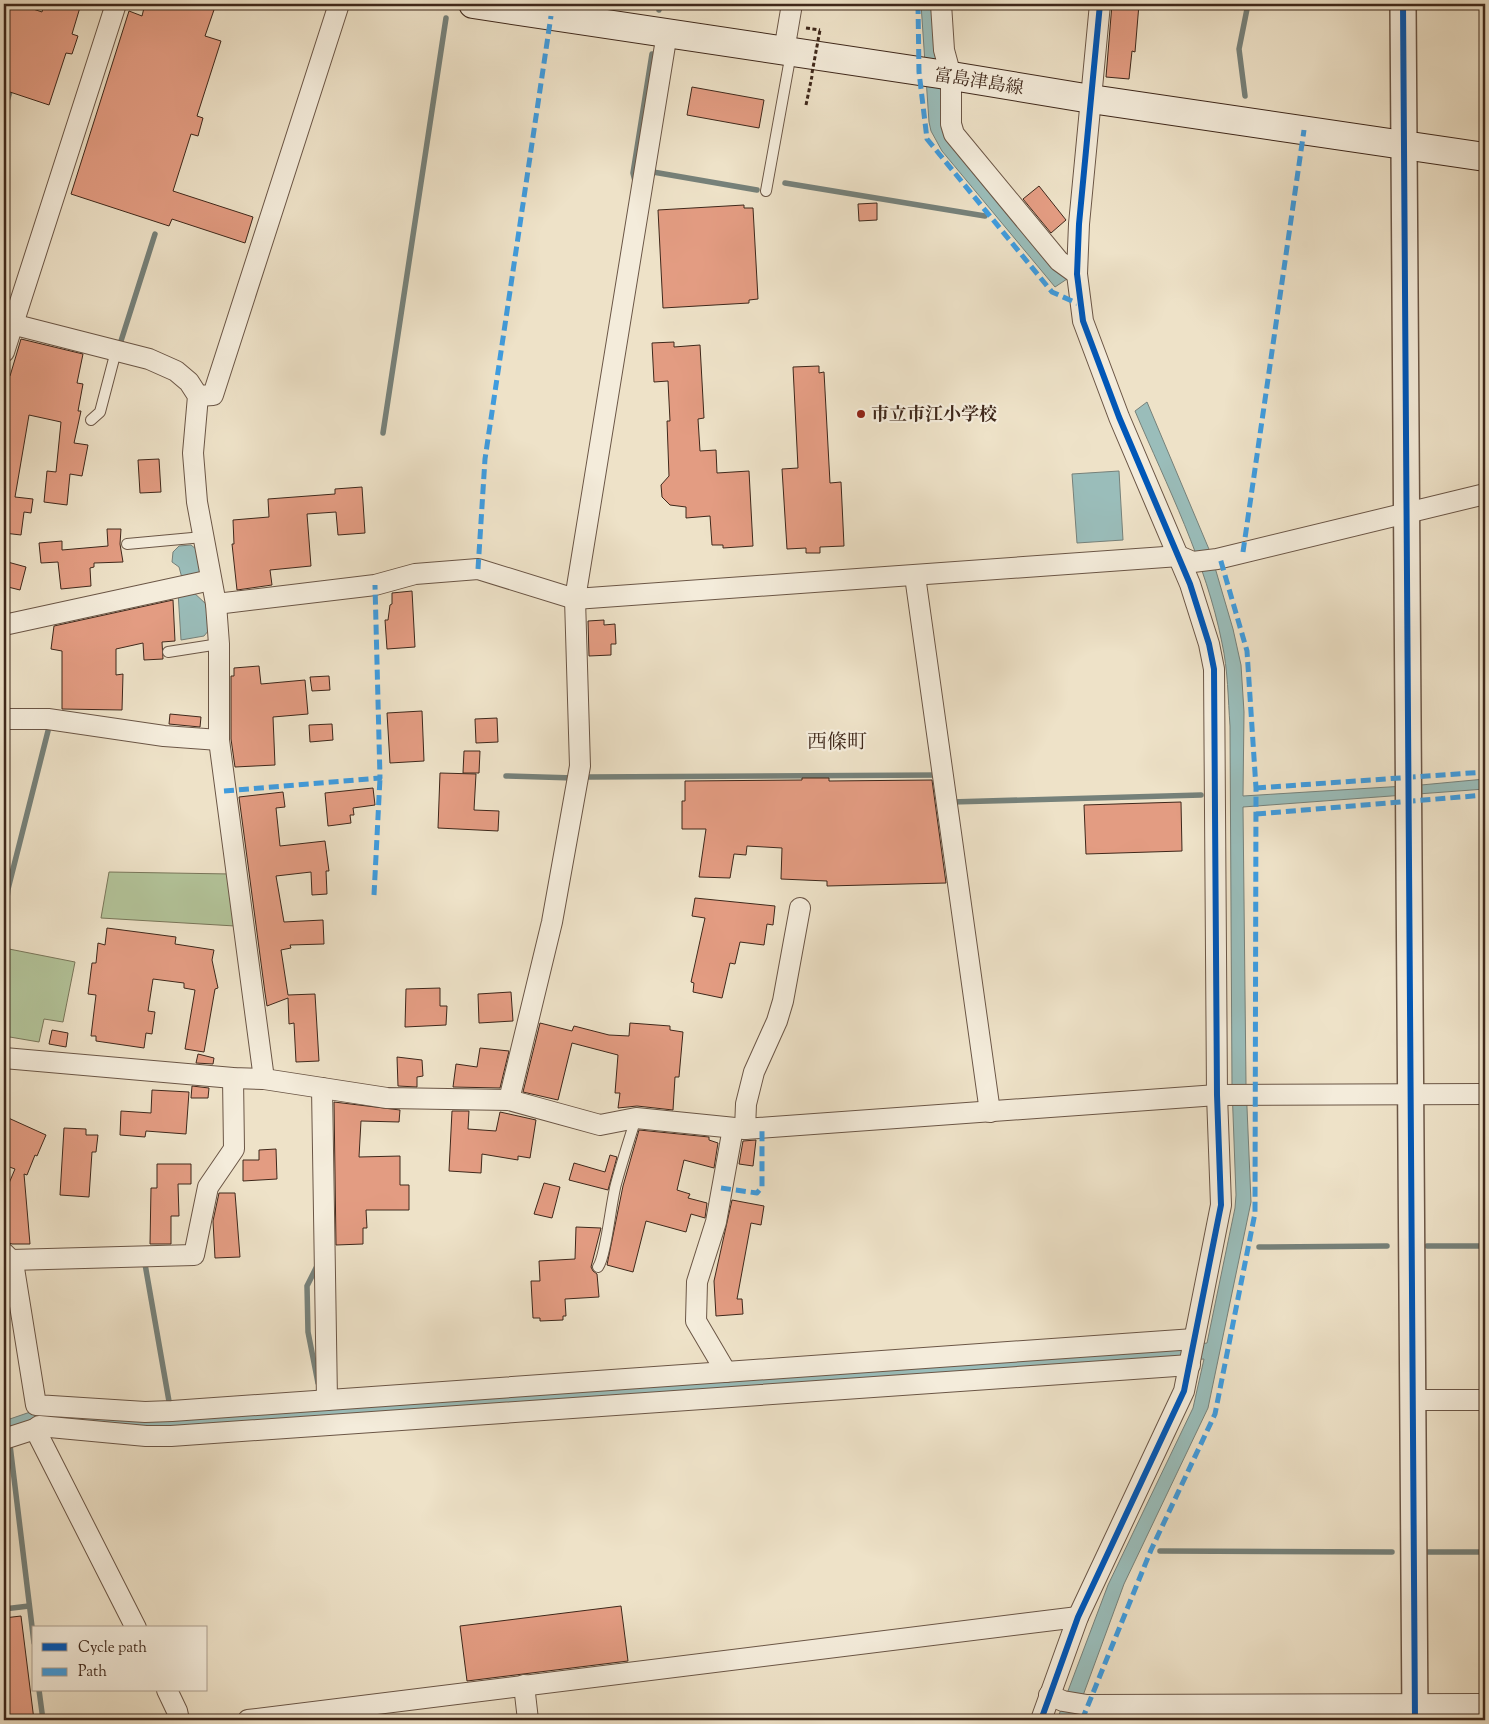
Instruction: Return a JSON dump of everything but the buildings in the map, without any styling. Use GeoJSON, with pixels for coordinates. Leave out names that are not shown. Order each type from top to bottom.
{"type":"FeatureCollection","features":[{"type":"Feature","properties":{"kind":"main road","name":"富島津島線"},"geometry":{"type":"LineString","coordinates":[[473,4],[552,10],[667,33],[1091,99],[1485,157]]}},
{"type":"Feature","properties":{"kind":"street"},"geometry":{"type":"LineString","coordinates":[[4,352],[8,323],[116,4]]}},
{"type":"Feature","properties":{"kind":"street"},"geometry":{"type":"LineString","coordinates":[[198,396],[213,395],[339,4]]}},
{"type":"Feature","properties":{"kind":"street"},"geometry":{"type":"LineString","coordinates":[[787,51],[792,4]]}},
{"type":"Feature","properties":{"kind":"street"},"geometry":{"type":"LineString","coordinates":[[941,4],[944,50],[940,74],[954,134],[1059,261],[1077,274]]}},
{"type":"Feature","properties":{"kind":"street"},"geometry":{"type":"LineString","coordinates":[[1041,1720],[1056,1698],[1078,1617],[1184,1391],[1221,1205],[1222,1095],[1214,669],[1186,559],[1098,365],[1083,321],[1077,274],[1079,224],[1100,4]]}},
{"type":"Feature","properties":{"kind":"street"},"geometry":{"type":"LineString","coordinates":[[1403,4],[1415,1712]]}},
{"type":"Feature","properties":{"kind":"street"},"geometry":{"type":"LineString","coordinates":[[509,1100],[550,931],[580,766],[575,599],[667,33]]}},
{"type":"Feature","properties":{"kind":"street"},"geometry":{"type":"LineString","coordinates":[[8,323],[149,359],[176,371],[189,382],[198,396],[193,453],[197,502],[216,604],[219,644],[219,740],[264,1079]]}},
{"type":"Feature","properties":{"kind":"street"},"geometry":{"type":"LineString","coordinates":[[216,604],[375,585],[415,574],[478,569],[575,599],[1186,559],[1218,559],[1485,494]]}},
{"type":"Feature","properties":{"kind":"street"},"geometry":{"type":"LineString","coordinates":[[915,576],[990,1112]]}},
{"type":"Feature","properties":{"kind":"street"},"geometry":{"type":"LineString","coordinates":[[4,625],[211,580]]}},
{"type":"Feature","properties":{"kind":"street"},"geometry":{"type":"LineString","coordinates":[[4,720],[48,719],[164,736],[219,740]]}},
{"type":"Feature","properties":{"kind":"street"},"geometry":{"type":"LineString","coordinates":[[726,1372],[696,1321],[697,1282],[716,1222],[754,1072],[777,1021],[783,1001],[800,908]]}},
{"type":"Feature","properties":{"kind":"street"},"geometry":{"type":"LineString","coordinates":[[4,1058],[264,1079],[387,1098],[509,1100],[600,1125],[636,1118],[739,1128],[1222,1095],[1485,1094]]}},
{"type":"Feature","properties":{"kind":"street"},"geometry":{"type":"LineString","coordinates":[[135,1626],[37,1418],[8,1256],[194,1255],[208,1187],[234,1149],[233,1078]]}},
{"type":"Feature","properties":{"kind":"street"},"geometry":{"type":"LineString","coordinates":[[322,1088],[327,1400]]}},
{"type":"Feature","properties":{"kind":"street"},"geometry":{"type":"LineString","coordinates":[[4,1439],[37,1418],[726,1372],[1192,1352]]}},
{"type":"Feature","properties":{"kind":"street"},"geometry":{"type":"LineString","coordinates":[[37,1418],[146,1436],[171,1436],[1192,1352]]}},
{"type":"Feature","properties":{"kind":"street"},"geometry":{"type":"LineString","coordinates":[[1413,1400],[1485,1400]]}},
{"type":"Feature","properties":{"kind":"street"},"geometry":{"type":"LineString","coordinates":[[248,1720],[1078,1617]]}},
{"type":"Feature","properties":{"kind":"street"},"geometry":{"type":"LineString","coordinates":[[524,1685],[528,1720]]}},
{"type":"Feature","properties":{"kind":"street"},"geometry":{"type":"LineString","coordinates":[[168,1692],[178,1710],[179,1720]]}},
{"type":"Feature","properties":{"kind":"street"},"geometry":{"type":"LineString","coordinates":[[1056,1698],[1087,1705],[1415,1712],[1485,1704]]}},
{"type":"Feature","properties":{"kind":"lane"},"geometry":{"type":"LineString","coordinates":[[766,191],[787,51]]}},
{"type":"Feature","properties":{"kind":"lane"},"geometry":{"type":"LineString","coordinates":[[91,420],[100,412],[116,352]]}},
{"type":"Feature","properties":{"kind":"lane"},"geometry":{"type":"LineString","coordinates":[[127,544],[203,536]]}},
{"type":"Feature","properties":{"kind":"lane"},"geometry":{"type":"LineString","coordinates":[[168,652],[219,644]]}},
{"type":"Feature","properties":{"kind":"lane"},"geometry":{"type":"LineString","coordinates":[[598,1266],[602,1261],[607,1223],[616,1184],[636,1118]]}},
{"type":"Feature","properties":{"kind":"path"},"geometry":{"type":"LineString","coordinates":[[806,105],[820,30]]}},
{"type":"Feature","properties":{"kind":"green space"},"geometry":{"type":"Polygon","coordinates":[[[109,872],[231,874],[235,926],[101,918],[109,872]]]}},
{"type":"Feature","properties":{"kind":"green space"},"geometry":{"type":"Polygon","coordinates":[[[4,948],[75,962],[63,1022],[44,1019],[39,1042],[4,1036],[4,948]]]}},
{"type":"Feature","properties":{"kind":"water"},"geometry":{"type":"Polygon","coordinates":[[[921,4],[935,4],[946,121],[1067,279],[1055,287],[942,151],[931,131],[921,4]]]}},
{"type":"Feature","properties":{"kind":"water"},"geometry":{"type":"Polygon","coordinates":[[[1147,402],[1211,554],[1233,629],[1241,665],[1244,712],[1243,796],[1421,785],[1485,779],[1485,789],[1243,807],[1246,1084],[1251,1202],[1208,1408],[1124,1584],[1074,1720],[1057,1720],[1108,1585],[1193,1408],[1204,1359],[147,1431],[4,1430],[4,1421],[39,1409],[1179,1347],[1207,1343],[1235,1208],[1236,1195],[1232,1087],[1230,726],[1226,664],[1215,613],[1206,583],[1196,554],[1135,411],[1147,402]]]}},
{"type":"Feature","properties":{"kind":"water"},"geometry":{"type":"Polygon","coordinates":[[[1119,471],[1123,540],[1077,543],[1072,474],[1119,471]]]}},
{"type":"Feature","properties":{"kind":"water"},"geometry":{"type":"Polygon","coordinates":[[[191,545],[196,549],[201,573],[182,578],[179,567],[172,562],[173,552],[179,546],[191,545]]]}},
{"type":"Feature","properties":{"kind":"water"},"geometry":{"type":"Polygon","coordinates":[[[191,590],[207,605],[209,630],[204,636],[181,640],[178,592],[191,590]]]}},
{"type":"Feature","properties":{"kind":"waterway"},"geometry":{"type":"LineString","coordinates":[[34,16],[37,4]]}},
{"type":"Feature","properties":{"kind":"waterway"},"geometry":{"type":"LineString","coordinates":[[659,10],[660,4]]}},
{"type":"Feature","properties":{"kind":"waterway"},"geometry":{"type":"LineString","coordinates":[[1245,96],[1239,49],[1248,4]]}},
{"type":"Feature","properties":{"kind":"waterway"},"geometry":{"type":"LineString","coordinates":[[383,433],[446,18]]}},
{"type":"Feature","properties":{"kind":"waterway"},"geometry":{"type":"LineString","coordinates":[[635,181],[633,173],[652,54]]}},
{"type":"Feature","properties":{"kind":"waterway"},"geometry":{"type":"LineString","coordinates":[[4,111],[12,85]]}},
{"type":"Feature","properties":{"kind":"waterway"},"geometry":{"type":"LineString","coordinates":[[653,172],[757,190]]}},
{"type":"Feature","properties":{"kind":"waterway"},"geometry":{"type":"LineString","coordinates":[[785,183],[985,216]]}},
{"type":"Feature","properties":{"kind":"waterway"},"geometry":{"type":"LineString","coordinates":[[121,341],[155,234]]}},
{"type":"Feature","properties":{"kind":"waterway"},"geometry":{"type":"LineString","coordinates":[[4,927],[8,889],[48,731]]}},
{"type":"Feature","properties":{"kind":"waterway"},"geometry":{"type":"LineString","coordinates":[[588,777],[939,775]]}},
{"type":"Feature","properties":{"kind":"waterway"},"geometry":{"type":"LineString","coordinates":[[506,776],[574,778]]}},
{"type":"Feature","properties":{"kind":"waterway"},"geometry":{"type":"LineString","coordinates":[[951,802],[1201,795]]}},
{"type":"Feature","properties":{"kind":"waterway"},"geometry":{"type":"LineString","coordinates":[[1259,1247],[1387,1246]]}},
{"type":"Feature","properties":{"kind":"waterway"},"geometry":{"type":"LineString","coordinates":[[1427,1246],[1485,1246]]}},
{"type":"Feature","properties":{"kind":"waterway"},"geometry":{"type":"LineString","coordinates":[[145,1264],[170,1407]]}},
{"type":"Feature","properties":{"kind":"waterway"},"geometry":{"type":"LineString","coordinates":[[317,1266],[307,1286],[308,1332],[318,1383]]}},
{"type":"Feature","properties":{"kind":"waterway"},"geometry":{"type":"LineString","coordinates":[[10,1445],[32,1626]]}},
{"type":"Feature","properties":{"kind":"waterway"},"geometry":{"type":"LineString","coordinates":[[1160,1551],[1392,1552]]}},
{"type":"Feature","properties":{"kind":"waterway"},"geometry":{"type":"LineString","coordinates":[[1426,1552],[1485,1552]]}},
{"type":"Feature","properties":{"kind":"waterway"},"geometry":{"type":"LineString","coordinates":[[4,1609],[29,1606]]}},
{"type":"Feature","properties":{"kind":"waterway"},"geometry":{"type":"LineString","coordinates":[[39,1692],[43,1720]]}},
{"type":"Feature","properties":{"kind":"marked path"},"geometry":{"type":"LineString","coordinates":[[918,4],[919,72],[927,139],[1052,292],[1081,305]]}},
{"type":"Feature","properties":{"kind":"marked path"},"geometry":{"type":"LineString","coordinates":[[478,569],[485,459],[551,16]]}},
{"type":"Feature","properties":{"kind":"marked path"},"geometry":{"type":"LineString","coordinates":[[1243,552],[1304,130]]}},
{"type":"Feature","properties":{"kind":"marked path"},"geometry":{"type":"LineString","coordinates":[[1082,1720],[1151,1550],[1215,1414],[1255,1213],[1256,788],[1247,651],[1220,558]]}},
{"type":"Feature","properties":{"kind":"marked path"},"geometry":{"type":"LineString","coordinates":[[224,791],[380,778],[375,585]]}},
{"type":"Feature","properties":{"kind":"marked path"},"geometry":{"type":"LineString","coordinates":[[1256,788],[1485,772]]}},
{"type":"Feature","properties":{"kind":"marked path"},"geometry":{"type":"LineString","coordinates":[[374,895],[380,778]]}},
{"type":"Feature","properties":{"kind":"marked path"},"geometry":{"type":"LineString","coordinates":[[1256,814],[1485,795]]}},
{"type":"Feature","properties":{"kind":"marked path"},"geometry":{"type":"LineString","coordinates":[[721,1188],[757,1193],[762,1187],[762,1128]]}},
{"type":"Feature","properties":{"kind":"cycle path"},"geometry":{"type":"LineString","coordinates":[[1041,1720],[1078,1617],[1184,1391],[1221,1205],[1217,1095],[1214,669],[1209,644],[1190,584],[1119,417],[1083,321],[1077,274],[1079,224],[1100,4]]}},
{"type":"Feature","properties":{"kind":"cycle path"},"geometry":{"type":"LineString","coordinates":[[1403,4],[1415,1720]]}},
{"type":"Feature","properties":{"kind":"place","name":"市立市江小学校"},"geometry":{"type":"Point","coordinates":[861,414]}},
{"type":"Feature","properties":{"kind":"district","name":"西條町"},"geometry":{"type":"Point","coordinates":[837,741]}}]}
